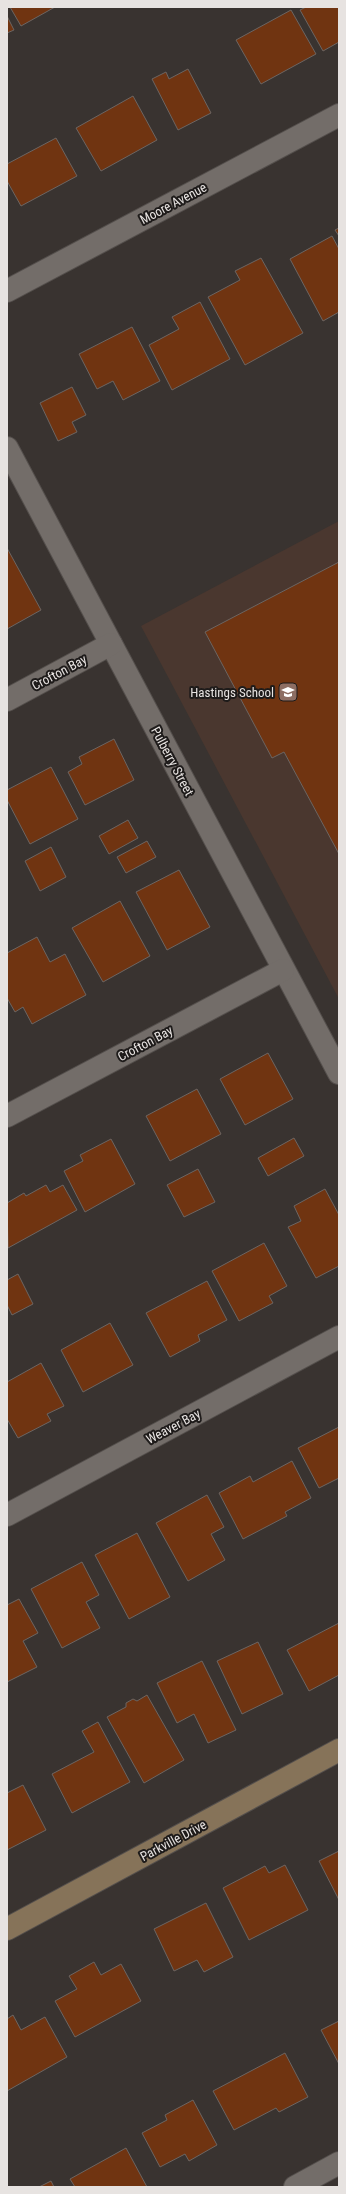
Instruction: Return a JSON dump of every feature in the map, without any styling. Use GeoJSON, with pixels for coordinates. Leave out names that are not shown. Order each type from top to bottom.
{"type":"FeatureCollection","features":[{"type":"Feature","properties":{"kind":"street","name":"Moore Avenue"},"geometry":{"type":"LineString","coordinates":[[7,291],[339,115]]}},
{"type":"Feature","properties":{"kind":"street","name":"Pulberry Street"},"geometry":{"type":"LineString","coordinates":[[7,448],[339,1073]]}},
{"type":"Feature","properties":{"kind":"street","name":"Crofton Bay"},"geometry":{"type":"LineString","coordinates":[[7,700],[111,644]]}},
{"type":"Feature","properties":{"kind":"street","name":"Crofton Bay"},"geometry":{"type":"LineString","coordinates":[[7,1116],[283,970]]}},
{"type":"Feature","properties":{"kind":"street","name":"Weaver Bay"},"geometry":{"type":"LineString","coordinates":[[7,1516],[339,1337]]}},
{"type":"Feature","properties":{"kind":"street","name":"Parkville Drive"},"geometry":{"type":"LineString","coordinates":[[7,1929],[339,1750]]}},
{"type":"Feature","properties":{"kind":"street"},"geometry":{"type":"LineString","coordinates":[[296,2187],[339,2163]]}},
{"type":"Feature","properties":{"kind":"shaded area"},"geometry":{"type":"Polygon","coordinates":[[[339,521],[339,999],[141,626],[339,521]]]}},
{"type":"Feature","properties":{"kind":"building"},"geometry":{"type":"Polygon","coordinates":[[[10,7],[55,7],[21,26],[10,7]]]}},
{"type":"Feature","properties":{"kind":"building"},"geometry":{"type":"Polygon","coordinates":[[[306,7],[339,7],[339,42],[323,51],[300,10],[306,7]]]}},
{"type":"Feature","properties":{"kind":"building"},"geometry":{"type":"Polygon","coordinates":[[[291,10],[316,54],[261,84],[236,40],[291,10]]]}},
{"type":"Feature","properties":{"kind":"building"},"geometry":{"type":"Polygon","coordinates":[[[7,16],[14,30],[7,33],[7,16]]]}},
{"type":"Feature","properties":{"kind":"building"},"geometry":{"type":"Polygon","coordinates":[[[188,69],[211,113],[178,130],[152,79],[166,72],[169,79],[188,69]]]}},
{"type":"Feature","properties":{"kind":"building"},"geometry":{"type":"Polygon","coordinates":[[[133,96],[157,140],[101,171],[76,128],[133,96]]]}},
{"type":"Feature","properties":{"kind":"building"},"geometry":{"type":"Polygon","coordinates":[[[56,138],[77,176],[21,206],[7,181],[7,164],[56,138]]]}},
{"type":"Feature","properties":{"kind":"building"},"geometry":{"type":"Polygon","coordinates":[[[339,228],[339,236],[335,230],[339,228]]]}},
{"type":"Feature","properties":{"kind":"building"},"geometry":{"type":"Polygon","coordinates":[[[332,236],[339,249],[339,312],[323,321],[290,259],[332,236]]]}},
{"type":"Feature","properties":{"kind":"building"},"geometry":{"type":"Polygon","coordinates":[[[261,258],[303,333],[245,365],[208,297],[240,280],[235,271],[261,258]]]}},
{"type":"Feature","properties":{"kind":"building"},"geometry":{"type":"Polygon","coordinates":[[[200,302],[230,359],[172,390],[149,345],[179,329],[172,317],[200,302]]]}},
{"type":"Feature","properties":{"kind":"building"},"geometry":{"type":"Polygon","coordinates":[[[132,327],[160,381],[123,400],[113,381],[97,389],[79,354],[132,327]]]}},
{"type":"Feature","properties":{"kind":"building"},"geometry":{"type":"Polygon","coordinates":[[[72,387],[86,415],[72,422],[77,432],[58,441],[40,403],[72,387]]]}},
{"type":"Feature","properties":{"kind":"building"},"geometry":{"type":"Polygon","coordinates":[[[7,548],[41,610],[7,629],[7,548]]]}},
{"type":"Feature","properties":{"kind":"building","name":"Hastings School"},"geometry":{"type":"Polygon","coordinates":[[[339,562],[339,854],[284,752],[272,758],[205,632],[339,562]]]}},
{"type":"Feature","properties":{"kind":"building"},"geometry":{"type":"Polygon","coordinates":[[[114,739],[134,780],[85,805],[68,772],[82,764],[79,757],[114,739]]]}},
{"type":"Feature","properties":{"kind":"building"},"geometry":{"type":"Polygon","coordinates":[[[51,767],[78,819],[30,844],[7,800],[7,790],[51,767]]]}},
{"type":"Feature","properties":{"kind":"building"},"geometry":{"type":"Polygon","coordinates":[[[128,820],[138,838],[109,854],[99,836],[128,820]]]}},
{"type":"Feature","properties":{"kind":"building"},"geometry":{"type":"Polygon","coordinates":[[[147,841],[156,857],[126,873],[117,857],[147,841]]]}},
{"type":"Feature","properties":{"kind":"building"},"geometry":{"type":"Polygon","coordinates":[[[51,847],[66,877],[40,891],[25,861],[51,847]]]}},
{"type":"Feature","properties":{"kind":"building"},"geometry":{"type":"Polygon","coordinates":[[[179,870],[210,927],[167,950],[136,892],[179,870]]]}},
{"type":"Feature","properties":{"kind":"building"},"geometry":{"type":"Polygon","coordinates":[[[120,901],[150,956],[103,982],[72,928],[120,901]]]}},
{"type":"Feature","properties":{"kind":"building"},"geometry":{"type":"Polygon","coordinates":[[[37,937],[50,962],[65,954],[86,995],[32,1024],[23,1007],[15,1012],[7,998],[7,953],[37,937]]]}},
{"type":"Feature","properties":{"kind":"building"},"geometry":{"type":"Polygon","coordinates":[[[268,1053],[293,1099],[245,1125],[220,1079],[268,1053]]]}},
{"type":"Feature","properties":{"kind":"building"},"geometry":{"type":"Polygon","coordinates":[[[197,1089],[221,1134],[170,1161],[146,1116],[197,1089]]]}},
{"type":"Feature","properties":{"kind":"building"},"geometry":{"type":"Polygon","coordinates":[[[294,1138],[304,1156],[268,1176],[258,1158],[294,1138]]]}},
{"type":"Feature","properties":{"kind":"building"},"geometry":{"type":"Polygon","coordinates":[[[111,1139],[135,1184],[85,1212],[64,1171],[83,1161],[80,1155],[111,1139]]]}},
{"type":"Feature","properties":{"kind":"building"},"geometry":{"type":"Polygon","coordinates":[[[198,1169],[215,1202],[184,1217],[167,1185],[198,1169]]]}},
{"type":"Feature","properties":{"kind":"building"},"geometry":{"type":"Polygon","coordinates":[[[46,1185],[50,1192],[63,1185],[77,1210],[8,1248],[7,1203],[24,1193],[26,1196],[46,1185]]]}},
{"type":"Feature","properties":{"kind":"building"},"geometry":{"type":"Polygon","coordinates":[[[325,1189],[339,1215],[339,1266],[316,1278],[288,1227],[301,1221],[294,1206],[325,1189]]]}},
{"type":"Feature","properties":{"kind":"building"},"geometry":{"type":"Polygon","coordinates":[[[264,1243],[287,1286],[269,1296],[273,1303],[239,1321],[212,1271],[264,1243]]]}},
{"type":"Feature","properties":{"kind":"building"},"geometry":{"type":"Polygon","coordinates":[[[18,1274],[33,1304],[12,1315],[7,1305],[7,1280],[18,1274]]]}},
{"type":"Feature","properties":{"kind":"building"},"geometry":{"type":"Polygon","coordinates":[[[207,1281],[227,1320],[198,1335],[200,1341],[170,1357],[146,1313],[207,1281]]]}},
{"type":"Feature","properties":{"kind":"building"},"geometry":{"type":"Polygon","coordinates":[[[110,1323],[133,1365],[83,1392],[61,1350],[110,1323]]]}},
{"type":"Feature","properties":{"kind":"building"},"geometry":{"type":"Polygon","coordinates":[[[41,1363],[64,1406],[47,1414],[51,1421],[18,1438],[7,1419],[7,1382],[41,1363]]]}},
{"type":"Feature","properties":{"kind":"building"},"geometry":{"type":"Polygon","coordinates":[[[339,1427],[339,1478],[319,1488],[298,1448],[339,1427]]]}},
{"type":"Feature","properties":{"kind":"building"},"geometry":{"type":"Polygon","coordinates":[[[292,1461],[311,1498],[285,1512],[287,1516],[243,1539],[219,1493],[250,1476],[253,1482],[292,1461]]]}},
{"type":"Feature","properties":{"kind":"building"},"geometry":{"type":"Polygon","coordinates":[[[207,1495],[224,1527],[211,1534],[225,1560],[188,1581],[156,1523],[207,1495]]]}},
{"type":"Feature","properties":{"kind":"building"},"geometry":{"type":"Polygon","coordinates":[[[137,1533],[170,1597],[129,1619],[95,1555],[137,1533]]]}},
{"type":"Feature","properties":{"kind":"building"},"geometry":{"type":"Polygon","coordinates":[[[82,1562],[99,1595],[86,1602],[100,1628],[62,1648],[31,1589],[82,1562]]]}},
{"type":"Feature","properties":{"kind":"building"},"geometry":{"type":"Polygon","coordinates":[[[19,1599],[38,1633],[23,1641],[37,1667],[7,1682],[7,1605],[19,1599]]]}},
{"type":"Feature","properties":{"kind":"building"},"geometry":{"type":"Polygon","coordinates":[[[339,1623],[339,1675],[309,1691],[287,1650],[339,1623]]]}},
{"type":"Feature","properties":{"kind":"building"},"geometry":{"type":"Polygon","coordinates":[[[258,1642],[283,1694],[242,1714],[217,1661],[258,1642]]]}},
{"type":"Feature","properties":{"kind":"building"},"geometry":{"type":"Polygon","coordinates":[[[202,1661],[236,1730],[208,1743],[194,1714],[177,1723],[157,1683],[202,1661]]]}},
{"type":"Feature","properties":{"kind":"building"},"geometry":{"type":"Polygon","coordinates":[[[147,1695],[184,1760],[144,1783],[107,1717],[126,1707],[126,1703],[133,1699],[137,1701],[147,1695]]]}},
{"type":"Feature","properties":{"kind":"building"},"geometry":{"type":"Polygon","coordinates":[[[98,1722],[130,1782],[72,1813],[52,1774],[94,1752],[82,1731],[98,1722]]]}},
{"type":"Feature","properties":{"kind":"building"},"geometry":{"type":"Polygon","coordinates":[[[23,1785],[46,1830],[7,1850],[7,1793],[23,1785]]]}},
{"type":"Feature","properties":{"kind":"building"},"geometry":{"type":"Polygon","coordinates":[[[339,1851],[339,1900],[319,1861],[339,1851]]]}},
{"type":"Feature","properties":{"kind":"building"},"geometry":{"type":"Polygon","coordinates":[[[285,1865],[308,1910],[249,1940],[223,1888],[265,1866],[269,1873],[285,1865]]]}},
{"type":"Feature","properties":{"kind":"building"},"geometry":{"type":"Polygon","coordinates":[[[206,1903],[233,1957],[204,1972],[197,1960],[174,1971],[154,1929],[206,1903]]]}},
{"type":"Feature","properties":{"kind":"building"},"geometry":{"type":"Polygon","coordinates":[[[94,1962],[101,1975],[121,1964],[141,2001],[75,2037],[55,2001],[77,1989],[69,1976],[94,1962]]]}},
{"type":"Feature","properties":{"kind":"building"},"geometry":{"type":"Polygon","coordinates":[[[13,2015],[21,2030],[45,2017],[67,2057],[7,2091],[7,2019],[13,2015]]]}},
{"type":"Feature","properties":{"kind":"building"},"geometry":{"type":"Polygon","coordinates":[[[339,2021],[339,2064],[321,2030],[339,2021]]]}},
{"type":"Feature","properties":{"kind":"building"},"geometry":{"type":"Polygon","coordinates":[[[285,2053],[308,2097],[279,2112],[276,2108],[234,2130],[213,2091],[285,2053]]]}},
{"type":"Feature","properties":{"kind":"building"},"geometry":{"type":"Polygon","coordinates":[[[193,2100],[217,2145],[189,2161],[185,2154],[160,2167],[142,2133],[167,2120],[165,2115],[193,2100]]]}},
{"type":"Feature","properties":{"kind":"building"},"geometry":{"type":"Polygon","coordinates":[[[126,2148],[147,2187],[75,2187],[70,2179],[126,2148]]]}},
{"type":"Feature","properties":{"kind":"building"},"geometry":{"type":"Polygon","coordinates":[[[51,2181],[54,2187],[39,2187],[51,2181]]]}},
{"type":"Feature","properties":{"kind":"place","name":"Hastings School"},"geometry":{"type":"Point","coordinates":[288,692]}}]}
